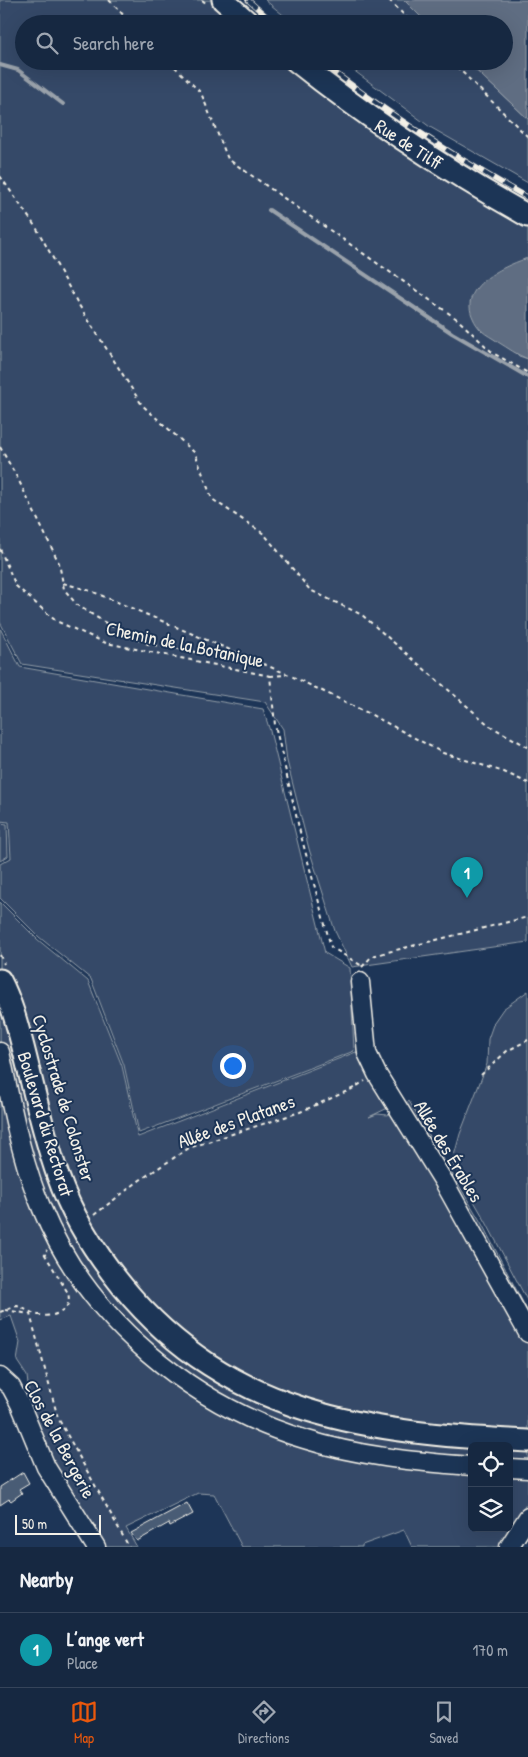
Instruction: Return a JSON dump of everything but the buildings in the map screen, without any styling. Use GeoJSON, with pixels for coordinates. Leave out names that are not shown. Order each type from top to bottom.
{"type":"FeatureCollection","features":[{"type":"Feature","properties":{"kind":"main road"},"geometry":{"type":"LineString","coordinates":[[223,0],[240,15]]}},
{"type":"Feature","properties":{"kind":"main road","name":"Rue de Tilff"},"geometry":{"type":"LineString","coordinates":[[307,70],[353,106],[413,148],[528,216]]}},
{"type":"Feature","properties":{"kind":"main road","name":"Boulevard du Rectorat"},"geometry":{"type":"LineString","coordinates":[[3,974],[49,1146],[58,1176],[69,1202],[86,1234],[113,1276],[160,1327],[184,1348],[237,1382],[305,1410],[383,1428],[453,1436],[528,1441]]}},
{"type":"Feature","properties":{"kind":"street","name":"Allée des Érables"},"geometry":{"type":"LineString","coordinates":[[361,974],[367,1053],[377,1074],[444,1182],[528,1333]]}},
{"type":"Feature","properties":{"kind":"street"},"geometry":{"type":"LineString","coordinates":[[0,1052],[21,1150],[30,1180],[54,1235],[82,1281],[107,1312],[158,1362],[181,1380],[229,1409],[256,1422],[305,1440],[371,1454],[468,1466]]}},
{"type":"Feature","properties":{"kind":"street","name":"Clos de la Bergerie"},"geometry":{"type":"LineString","coordinates":[[0,1377],[11,1387],[46,1467],[96,1547]]}},
{"type":"Feature","properties":{"kind":"street"},"geometry":{"type":"LineString","coordinates":[[513,1468],[528,1469]]}},
{"type":"Feature","properties":{"kind":"street"},"geometry":{"type":"LineString","coordinates":[[509,1547],[528,1517]]}},
{"type":"Feature","properties":{"kind":"path"},"geometry":{"type":"LineString","coordinates":[[109,0],[123,15]]}},
{"type":"Feature","properties":{"kind":"path"},"geometry":{"type":"LineString","coordinates":[[389,0],[404,15]]}},
{"type":"Feature","properties":{"kind":"path"},"geometry":{"type":"LineString","coordinates":[[178,70],[201,93],[228,159],[457,319],[493,353],[528,373]]}},
{"type":"Feature","properties":{"kind":"path"},"geometry":{"type":"LineString","coordinates":[[460,70],[528,137]]}},
{"type":"Feature","properties":{"kind":"path"},"geometry":{"type":"LineString","coordinates":[[0,176],[37,229],[77,302],[142,405],[195,453],[212,499],[264,534],[310,590],[362,614],[490,726],[528,748]]}},
{"type":"Feature","properties":{"kind":"path"},"geometry":{"type":"LineString","coordinates":[[0,448],[18,478],[59,563],[64,589],[76,605],[109,625],[148,644],[250,659]]}},
{"type":"Feature","properties":{"kind":"path","name":"Chemin de la Botanique"},"geometry":{"type":"LineString","coordinates":[[0,549],[16,586],[56,621],[106,643],[270,676],[275,725],[300,832],[331,947],[361,974]]}},
{"type":"Feature","properties":{"kind":"path"},"geometry":{"type":"LineString","coordinates":[[63,583],[91,591],[287,674],[368,713],[443,753],[504,772],[528,783]]}},
{"type":"Feature","properties":{"kind":"path"},"geometry":{"type":"LineString","coordinates":[[270,676],[287,674]]}},
{"type":"Feature","properties":{"kind":"path"},"geometry":{"type":"LineString","coordinates":[[361,974],[372,956],[528,917]]}},
{"type":"Feature","properties":{"kind":"path"},"geometry":{"type":"LineString","coordinates":[[0,955],[3,974]]}},
{"type":"Feature","properties":{"kind":"path"},"geometry":{"type":"LineString","coordinates":[[481,1075],[507,1051],[528,1040]]}},
{"type":"Feature","properties":{"kind":"path","name":"Allée des Platanes"},"geometry":{"type":"LineString","coordinates":[[91,1218],[140,1180],[189,1148],[300,1112],[352,1089],[377,1074]]}},
{"type":"Feature","properties":{"kind":"path"},"geometry":{"type":"LineString","coordinates":[[0,1312],[17,1306],[37,1315],[48,1316],[63,1311],[68,1306],[70,1300],[68,1293],[44,1253],[50,1247]]}},
{"type":"Feature","properties":{"kind":"path"},"geometry":{"type":"LineString","coordinates":[[5,1310],[30,1314],[58,1418],[129,1547]]}},
{"type":"Feature","properties":{"kind":"shaded area"},"geometry":{"type":"Polygon","coordinates":[[[0,0],[212,0],[229,15],[15,15],[15,70],[300,70],[528,222],[528,259],[478,287],[470,302],[519,356],[528,359],[528,942],[352,967],[335,931],[309,849],[287,761],[283,729],[265,702],[22,664],[0,622],[0,0]]]}},
{"type":"Feature","properties":{"kind":"shaded area"},"geometry":{"type":"Polygon","coordinates":[[[265,0],[404,0],[419,15],[283,15],[265,0]]]}},
{"type":"Feature","properties":{"kind":"shaded area"},"geometry":{"type":"Polygon","coordinates":[[[404,0],[528,0],[528,119],[476,70],[513,70],[513,15],[419,15],[404,0]]]}},
{"type":"Feature","properties":{"kind":"shaded area"},"geometry":{"type":"Polygon","coordinates":[[[353,70],[476,70],[528,119],[528,183],[430,127],[353,70]]]}},
{"type":"Feature","properties":{"kind":"shaded area"},"geometry":{"type":"Polygon","coordinates":[[[528,259],[528,359],[520,356],[482,331],[474,320],[470,307],[472,297],[477,288],[485,280],[505,267],[528,259]]]}},
{"type":"Feature","properties":{"kind":"shaded area"},"geometry":{"type":"Polygon","coordinates":[[[0,628],[20,667],[263,709],[325,953],[350,968],[354,1051],[139,1133],[124,1065],[91,979],[39,937],[0,898],[0,864],[11,858],[9,822],[0,821],[0,628]]]}},
{"type":"Feature","properties":{"kind":"shaded area"},"geometry":{"type":"Polygon","coordinates":[[[0,823],[7,824],[8,856],[0,861],[0,823]]]}},
{"type":"Feature","properties":{"kind":"shaded area"},"geometry":{"type":"Polygon","coordinates":[[[0,902],[37,939],[88,981],[122,1066],[138,1137],[356,1052],[392,1106],[369,1117],[377,1114],[388,1115],[409,1101],[482,1224],[528,1312],[528,1501],[513,1526],[513,1442],[468,1442],[468,1532],[509,1532],[500,1547],[412,1547],[404,1530],[362,1545],[362,1547],[242,1547],[214,1494],[198,1493],[126,1528],[137,1547],[104,1547],[52,1460],[31,1412],[27,1376],[17,1361],[20,1342],[11,1316],[0,1320],[0,902]]]}},
{"type":"Feature","properties":{"kind":"shaded area"},"geometry":{"type":"Polygon","coordinates":[[[528,991],[528,1302],[486,1222],[452,1163],[460,1134],[487,1064],[488,1039],[494,1022],[503,1009],[528,991]]]}},
{"type":"Feature","properties":{"kind":"waterway"},"geometry":{"type":"LineString","coordinates":[[0,65],[15,69]]}},
{"type":"Feature","properties":{"kind":"waterway"},"geometry":{"type":"LineString","coordinates":[[18,70],[63,104]]}},
{"type":"Feature","properties":{"kind":"waterway"},"geometry":{"type":"LineString","coordinates":[[269,210],[452,333],[528,377]]}},
{"type":"Feature","properties":{"kind":"railway"},"geometry":{"type":"LineString","coordinates":[[248,0],[265,15]]}},
{"type":"Feature","properties":{"kind":"railway"},"geometry":{"type":"LineString","coordinates":[[332,70],[421,134],[528,198]]}},
{"type":"Feature","properties":{"kind":"place","name":"L’ange vert"},"geometry":{"type":"Point","coordinates":[467,898]}}]}
